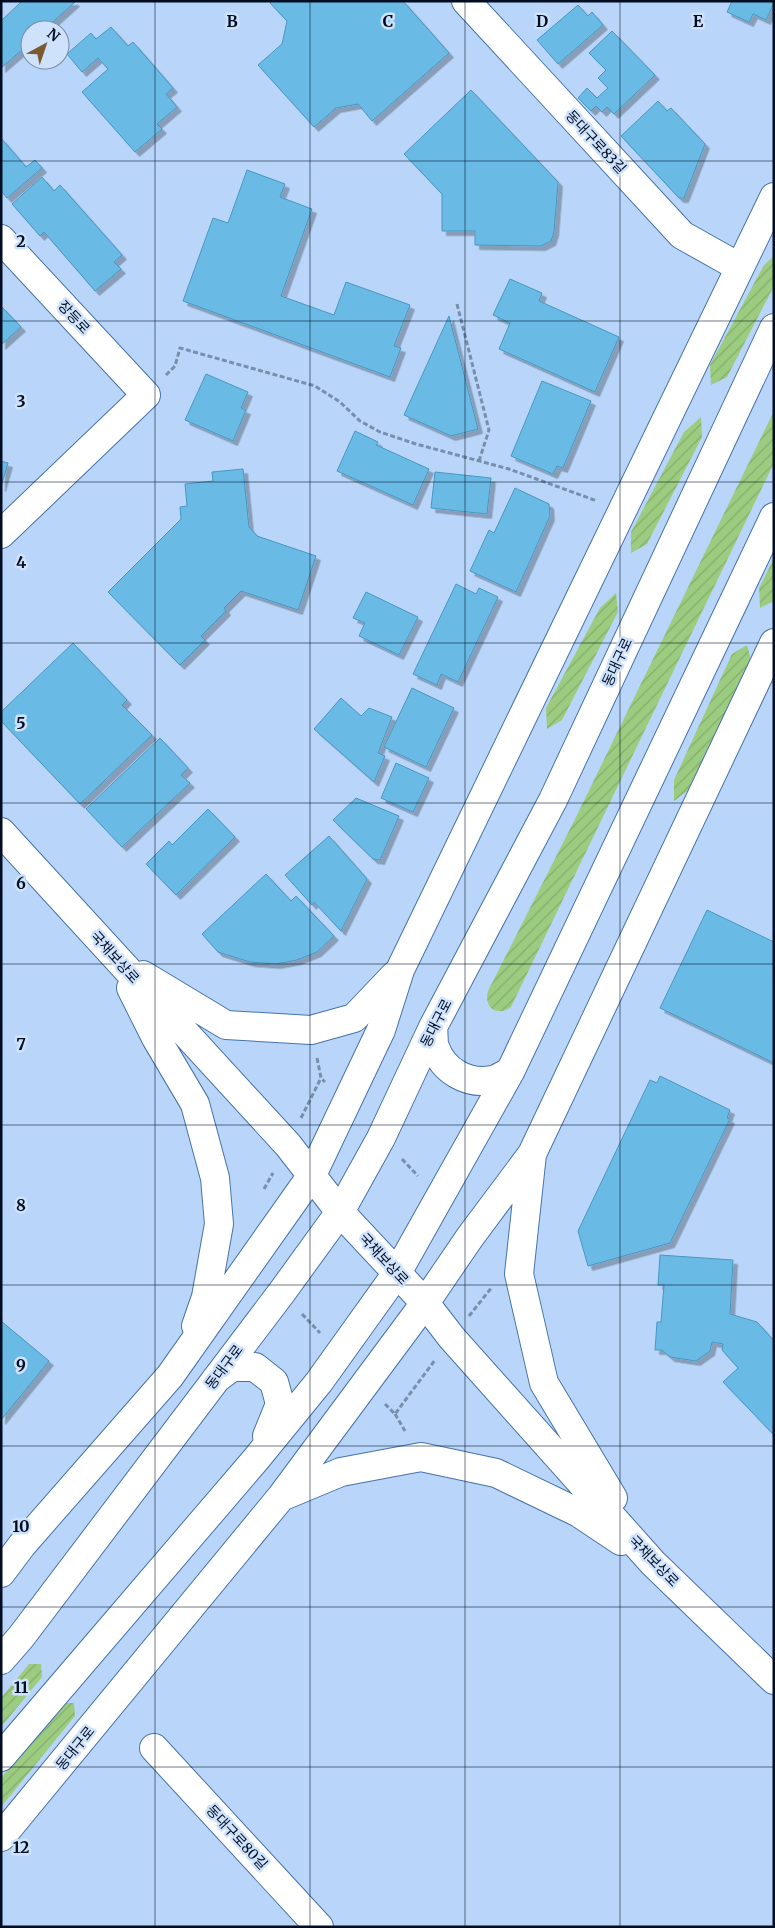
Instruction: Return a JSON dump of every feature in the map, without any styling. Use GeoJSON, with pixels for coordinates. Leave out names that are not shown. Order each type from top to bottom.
{"type":"FeatureCollection","features":[{"type":"Feature","properties":{"kind":"main road","name":"동대구로83길"},"geometry":{"type":"LineString","coordinates":[[466,1],[682,235],[739,267]]}},
{"type":"Feature","properties":{"kind":"main road"},"geometry":{"type":"LineString","coordinates":[[1,1573],[22,1545],[170,1376],[312,1175],[381,1030],[400,970],[774,197]]}},
{"type":"Feature","properties":{"kind":"main road","name":"장등로"},"geometry":{"type":"LineString","coordinates":[[1,239],[146,395]]}},
{"type":"Feature","properties":{"kind":"main road","name":"동대구로"},"geometry":{"type":"LineString","coordinates":[[1,1660],[21,1637],[340,1212],[381,1138],[433,1028],[553,800],[774,328]]}},
{"type":"Feature","properties":{"kind":"main road"},"geometry":{"type":"LineString","coordinates":[[1,534],[146,395]]}},
{"type":"Feature","properties":{"kind":"main road"},"geometry":{"type":"LineString","coordinates":[[1,1757],[257,1458],[319,1382],[397,1273],[510,1072],[774,517]]}},
{"type":"Feature","properties":{"kind":"main road"},"geometry":{"type":"LineString","coordinates":[[654,1563],[601,1480],[544,1383],[520,1274],[532,1154],[774,642]]}},
{"type":"Feature","properties":{"kind":"main road","name":"국채보상로"},"geometry":{"type":"LineString","coordinates":[[1,832],[288,1145],[340,1212],[425,1303],[452,1338],[654,1563],[770,1667]]}},
{"type":"Feature","properties":{"kind":"main road"},"geometry":{"type":"LineString","coordinates":[[117,960],[226,1025],[311,1030],[354,1018],[400,970]]}},
{"type":"Feature","properties":{"kind":"main road"},"geometry":{"type":"LineString","coordinates":[[117,960],[156,1038],[195,1104],[215,1178],[219,1224],[206,1297],[191,1338],[170,1376]]}},
{"type":"Feature","properties":{"kind":"main road"},"geometry":{"type":"LineString","coordinates":[[433,1028],[434,1046],[443,1063],[457,1075],[475,1081],[493,1080],[510,1072]]}},
{"type":"Feature","properties":{"kind":"main road","name":"동대구로"},"geometry":{"type":"LineString","coordinates":[[1,1837],[281,1497],[425,1303],[470,1237],[532,1154]]}},
{"type":"Feature","properties":{"kind":"main road"},"geometry":{"type":"LineString","coordinates":[[213,1381],[232,1367],[255,1367],[274,1382],[280,1404],[257,1458]]}},
{"type":"Feature","properties":{"kind":"main road"},"geometry":{"type":"LineString","coordinates":[[281,1497],[341,1472],[422,1457],[496,1473],[579,1513],[654,1563]]}},
{"type":"Feature","properties":{"kind":"main road","name":"동대구로80길"},"geometry":{"type":"LineString","coordinates":[[154,1748],[319,1927]]}},
{"type":"Feature","properties":{"kind":"path"},"geometry":{"type":"LineString","coordinates":[[457,304],[489,430],[479,460]]}},
{"type":"Feature","properties":{"kind":"path"},"geometry":{"type":"LineString","coordinates":[[146,395],[175,366],[180,348],[315,386],[340,402],[360,421],[380,432],[416,444],[509,469],[622,510]]}},
{"type":"Feature","properties":{"kind":"green space"},"geometry":{"type":"Polygon","coordinates":[[[774,256],[774,286],[727,377],[711,385],[710,365],[764,265],[774,256]]]}},
{"type":"Feature","properties":{"kind":"green space"},"geometry":{"type":"Polygon","coordinates":[[[774,411],[774,463],[511,1007],[506,1010],[497,1011],[488,1002],[488,991],[575,819],[774,411]]]}},
{"type":"Feature","properties":{"kind":"green space"},"geometry":{"type":"Polygon","coordinates":[[[701,417],[702,437],[647,544],[631,553],[631,532],[684,432],[701,417]]]}},
{"type":"Feature","properties":{"kind":"green space"},"geometry":{"type":"Polygon","coordinates":[[[774,558],[774,601],[760,608],[759,588],[774,558]]]}},
{"type":"Feature","properties":{"kind":"green space"},"geometry":{"type":"Polygon","coordinates":[[[616,593],[618,612],[562,720],[547,729],[546,708],[600,608],[616,593]]]}},
{"type":"Feature","properties":{"kind":"green space"},"geometry":{"type":"Polygon","coordinates":[[[747,645],[751,660],[690,789],[674,801],[674,780],[732,654],[747,645]]]}},
{"type":"Feature","properties":{"kind":"green space"},"geometry":{"type":"Polygon","coordinates":[[[29,1664],[41,1664],[42,1677],[1,1727],[1,1698],[29,1664]]]}},
{"type":"Feature","properties":{"kind":"green space"},"geometry":{"type":"Polygon","coordinates":[[[63,1703],[74,1703],[75,1716],[1,1807],[1,1778],[63,1703]]]}},
{"type":"Feature","properties":{"kind":"building"},"geometry":{"type":"Polygon","coordinates":[[[22,1],[75,2],[55,20],[20,20],[20,52],[1,68],[1,21],[22,1]]]}},
{"type":"Feature","properties":{"kind":"building"},"geometry":{"type":"Polygon","coordinates":[[[272,1],[403,1],[449,53],[372,121],[358,104],[336,108],[314,127],[258,65],[282,44],[287,21],[270,3],[272,1]]]}},
{"type":"Feature","properties":{"kind":"building"},"geometry":{"type":"Polygon","coordinates":[[[732,1],[774,1],[774,3],[766,20],[753,14],[749,22],[727,12],[732,1]]]}},
{"type":"Feature","properties":{"kind":"building"},"geometry":{"type":"Polygon","coordinates":[[[578,5],[588,16],[592,12],[603,25],[558,64],[537,40],[578,5]]]}},
{"type":"Feature","properties":{"kind":"building"},"geometry":{"type":"Polygon","coordinates":[[[111,27],[128,46],[133,42],[173,88],[166,94],[177,107],[157,124],[162,129],[135,152],[82,92],[108,69],[98,58],[82,72],[70,58],[70,51],[91,33],[96,39],[111,27]]]}},
{"type":"Feature","properties":{"kind":"building"},"geometry":{"type":"Polygon","coordinates":[[[612,31],[655,75],[614,114],[607,107],[602,112],[596,106],[591,111],[578,98],[587,88],[597,98],[608,88],[598,78],[606,70],[589,53],[612,31]]]}},
{"type":"Feature","properties":{"kind":"building"},"geometry":{"type":"Polygon","coordinates":[[[471,90],[558,182],[554,232],[551,241],[541,246],[475,245],[475,231],[442,231],[442,194],[404,154],[471,90]]]}},
{"type":"Feature","properties":{"kind":"building"},"geometry":{"type":"Polygon","coordinates":[[[658,101],[667,111],[671,108],[705,144],[684,198],[679,198],[621,136],[658,101]]]}},
{"type":"Feature","properties":{"kind":"building"},"geometry":{"type":"Polygon","coordinates":[[[1,138],[26,167],[35,160],[42,168],[7,198],[1,191],[1,138]]]}},
{"type":"Feature","properties":{"kind":"building"},"geometry":{"type":"Polygon","coordinates":[[[247,170],[285,184],[280,197],[312,209],[281,296],[334,315],[346,282],[410,305],[394,346],[401,348],[390,377],[183,301],[213,218],[228,223],[247,170]]]}},
{"type":"Feature","properties":{"kind":"building"},"geometry":{"type":"Polygon","coordinates":[[[42,177],[54,191],[60,185],[122,255],[114,262],[121,269],[95,291],[44,232],[40,236],[12,204],[42,177]]]}},
{"type":"Feature","properties":{"kind":"building"},"geometry":{"type":"Polygon","coordinates":[[[510,279],[542,293],[539,301],[619,337],[595,392],[499,349],[510,323],[493,315],[510,279]]]}},
{"type":"Feature","properties":{"kind":"building"},"geometry":{"type":"Polygon","coordinates":[[[1,306],[21,327],[1,345],[1,306]]]}},
{"type":"Feature","properties":{"kind":"building"},"geometry":{"type":"Polygon","coordinates":[[[449,316],[478,429],[451,436],[404,415],[449,316]]]}},
{"type":"Feature","properties":{"kind":"building"},"geometry":{"type":"Polygon","coordinates":[[[206,374],[248,392],[241,408],[246,410],[233,441],[185,420],[206,374]]]}},
{"type":"Feature","properties":{"kind":"building"},"geometry":{"type":"Polygon","coordinates":[[[542,381],[591,401],[563,468],[557,466],[553,474],[511,456],[542,381]]]}},
{"type":"Feature","properties":{"kind":"building"},"geometry":{"type":"Polygon","coordinates":[[[355,431],[378,442],[376,445],[429,469],[413,505],[337,471],[355,431]]]}},
{"type":"Feature","properties":{"kind":"building"},"geometry":{"type":"Polygon","coordinates":[[[1,461],[8,463],[1,487],[1,461]]]}},
{"type":"Feature","properties":{"kind":"building"},"geometry":{"type":"Polygon","coordinates":[[[243,469],[249,527],[257,536],[316,556],[298,610],[241,591],[224,608],[226,611],[201,636],[205,640],[180,665],[108,592],[181,519],[180,507],[187,506],[185,484],[213,481],[212,472],[243,469]]]}},
{"type":"Feature","properties":{"kind":"building"},"geometry":{"type":"Polygon","coordinates":[[[435,472],[491,478],[487,514],[431,508],[435,472]]]}},
{"type":"Feature","properties":{"kind":"building"},"geometry":{"type":"Polygon","coordinates":[[[515,488],[549,504],[550,516],[516,592],[470,571],[489,530],[494,533],[515,488]]]}},
{"type":"Feature","properties":{"kind":"building"},"geometry":{"type":"Polygon","coordinates":[[[456,584],[476,594],[479,588],[498,597],[458,682],[441,674],[437,685],[413,674],[456,584]]]}},
{"type":"Feature","properties":{"kind":"building"},"geometry":{"type":"Polygon","coordinates":[[[366,592],[418,617],[399,655],[359,636],[365,623],[353,618],[366,592]]]}},
{"type":"Feature","properties":{"kind":"building"},"geometry":{"type":"Polygon","coordinates":[[[73,643],[127,700],[122,705],[152,735],[80,804],[1,721],[1,712],[73,643]]]}},
{"type":"Feature","properties":{"kind":"building"},"geometry":{"type":"Polygon","coordinates":[[[412,688],[454,708],[426,767],[384,747],[412,688]]]}},
{"type":"Feature","properties":{"kind":"building"},"geometry":{"type":"Polygon","coordinates":[[[341,698],[361,716],[369,708],[392,717],[378,753],[385,756],[374,782],[314,729],[341,698]]]}},
{"type":"Feature","properties":{"kind":"building"},"geometry":{"type":"Polygon","coordinates":[[[160,738],[188,768],[181,775],[190,783],[122,847],[86,809],[160,738]]]}},
{"type":"Feature","properties":{"kind":"building"},"geometry":{"type":"Polygon","coordinates":[[[396,763],[429,778],[413,812],[381,798],[396,763]]]}},
{"type":"Feature","properties":{"kind":"building"},"geometry":{"type":"Polygon","coordinates":[[[356,798],[399,816],[380,860],[373,859],[333,820],[356,798]]]}},
{"type":"Feature","properties":{"kind":"building"},"geometry":{"type":"Polygon","coordinates":[[[208,809],[235,837],[176,895],[146,864],[169,841],[172,845],[208,809]]]}},
{"type":"Feature","properties":{"kind":"building"},"geometry":{"type":"Polygon","coordinates":[[[329,836],[367,879],[341,931],[314,902],[312,905],[285,875],[329,836]]]}},
{"type":"Feature","properties":{"kind":"building"},"geometry":{"type":"Polygon","coordinates":[[[266,874],[291,901],[296,896],[334,936],[317,952],[297,960],[276,964],[250,962],[218,952],[202,934],[266,874]]]}},
{"type":"Feature","properties":{"kind":"building"},"geometry":{"type":"Polygon","coordinates":[[[707,910],[774,942],[774,1063],[660,1008],[707,910]]]}},
{"type":"Feature","properties":{"kind":"building"},"geometry":{"type":"Polygon","coordinates":[[[660,1076],[730,1110],[727,1118],[730,1119],[670,1243],[588,1266],[578,1231],[650,1080],[657,1083],[660,1076]]]}},
{"type":"Feature","properties":{"kind":"building"},"geometry":{"type":"Polygon","coordinates":[[[660,1255],[733,1260],[730,1314],[757,1322],[774,1341],[774,1435],[723,1382],[738,1368],[722,1350],[723,1344],[712,1342],[710,1351],[696,1361],[670,1357],[662,1350],[655,1350],[657,1322],[661,1322],[664,1285],[658,1285],[660,1255]]]}},
{"type":"Feature","properties":{"kind":"building"},"geometry":{"type":"Polygon","coordinates":[[[1,1321],[49,1361],[1,1420],[1,1321]]]}}]}
